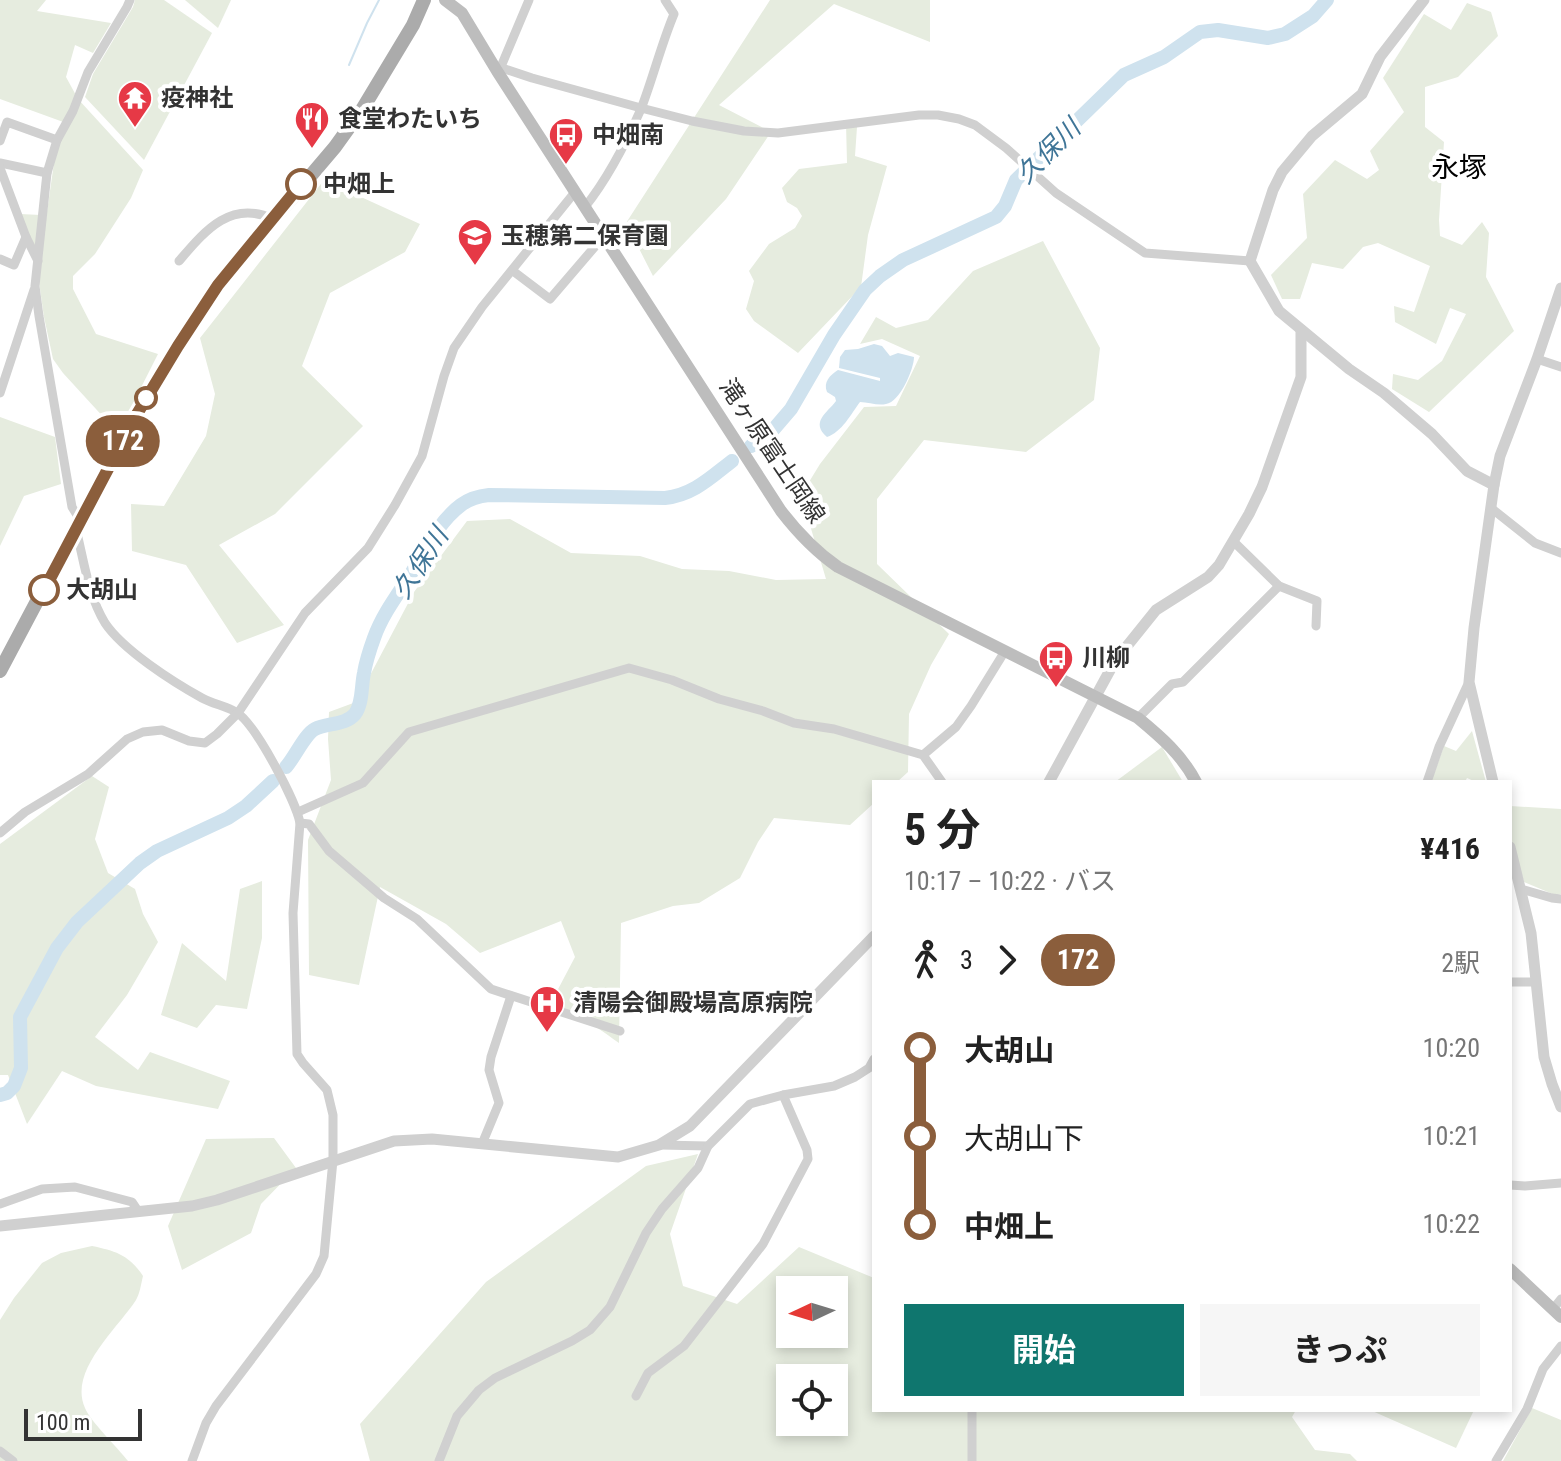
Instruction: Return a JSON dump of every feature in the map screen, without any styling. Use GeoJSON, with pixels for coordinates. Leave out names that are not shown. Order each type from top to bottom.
{"type":"FeatureCollection","features":[{"type":"Feature","properties":{"kind":"main road"},"geometry":{"type":"LineString","coordinates":[[0,671],[150,390],[218,285],[335,147],[363,108],[406,38],[424,0]]}},
{"type":"Feature","properties":{"kind":"main road","name":"滝ヶ原富士岡線"},"geometry":{"type":"LineString","coordinates":[[445,0],[462,13],[500,70],[575,192],[797,533],[838,567],[1138,718],[1177,753],[1195,780]]}},
{"type":"Feature","properties":{"kind":"main road"},"geometry":{"type":"LineString","coordinates":[[1512,1271],[1558,1309]]}},
{"type":"Feature","properties":{"kind":"street"},"geometry":{"type":"LineString","coordinates":[[0,393],[35,286],[51,156],[88,72],[130,0]]}},
{"type":"Feature","properties":{"kind":"street"},"geometry":{"type":"LineString","coordinates":[[529,0],[500,70],[692,121],[744,131],[778,133],[898,117],[938,115],[959,119],[975,125],[1023,162],[1056,193],[1145,253],[1250,261]]}},
{"type":"Feature","properties":{"kind":"street"},"geometry":{"type":"LineString","coordinates":[[585,207],[621,152],[641,108],[674,14],[665,0]]}},
{"type":"Feature","properties":{"kind":"street"},"geometry":{"type":"LineString","coordinates":[[1424,0],[1380,57],[1362,94],[1312,136],[1282,172],[1250,261],[1279,311],[1349,369],[1384,393],[1432,434],[1467,471],[1494,485]]}},
{"type":"Feature","properties":{"kind":"street"},"geometry":{"type":"LineString","coordinates":[[0,141],[7,122],[57,140]]}},
{"type":"Feature","properties":{"kind":"street"},"geometry":{"type":"LineString","coordinates":[[38,261],[0,166],[47,173]]}},
{"type":"Feature","properties":{"kind":"street"},"geometry":{"type":"LineString","coordinates":[[0,833],[25,812],[88,774],[127,739],[143,732],[162,730],[189,741],[205,743],[238,713],[305,613],[368,548],[422,456],[454,348],[482,307],[575,192]]}},
{"type":"Feature","properties":{"kind":"street"},"geometry":{"type":"LineString","coordinates":[[179,261],[206,230],[219,221],[259,212],[273,219]]}},
{"type":"Feature","properties":{"kind":"street"},"geometry":{"type":"LineString","coordinates":[[513,271],[550,299],[604,236]]}},
{"type":"Feature","properties":{"kind":"street"},"geometry":{"type":"LineString","coordinates":[[0,259],[14,265],[26,237]]}},
{"type":"Feature","properties":{"kind":"street"},"geometry":{"type":"LineString","coordinates":[[35,286],[72,507],[92,597],[107,625],[147,663],[210,702],[238,713],[272,762],[298,812],[300,823],[293,913],[297,1054],[327,1090],[333,1115],[333,1160],[324,1256],[316,1274],[216,1406],[192,1461]]}},
{"type":"Feature","properties":{"kind":"street"},"geometry":{"type":"LineString","coordinates":[[1493,780],[1469,682],[1474,628],[1500,456],[1561,288]]}},
{"type":"Feature","properties":{"kind":"street"},"geometry":{"type":"LineString","coordinates":[[1050,780],[1115,661],[1147,618],[1208,577],[1219,565],[1249,514],[1262,487],[1301,377],[1301,330]]}},
{"type":"Feature","properties":{"kind":"street"},"geometry":{"type":"LineString","coordinates":[[1537,359],[1561,367]]}},
{"type":"Feature","properties":{"kind":"street"},"geometry":{"type":"LineString","coordinates":[[1491,508],[1535,543],[1561,553]]}},
{"type":"Feature","properties":{"kind":"street"},"geometry":{"type":"LineString","coordinates":[[1233,541],[1279,586],[1317,601],[1316,626]]}},
{"type":"Feature","properties":{"kind":"street"},"geometry":{"type":"LineString","coordinates":[[1138,718],[1172,684],[1183,682],[1279,586]]}},
{"type":"Feature","properties":{"kind":"street"},"geometry":{"type":"LineString","coordinates":[[923,755],[956,727],[1005,651]]}},
{"type":"Feature","properties":{"kind":"street"},"geometry":{"type":"LineString","coordinates":[[298,812],[363,783],[409,732],[629,668],[794,723],[834,729],[923,755],[941,780]]}},
{"type":"Feature","properties":{"kind":"street"},"geometry":{"type":"LineString","coordinates":[[1428,780],[1469,682]]}},
{"type":"Feature","properties":{"kind":"street"},"geometry":{"type":"LineString","coordinates":[[300,823],[309,824],[329,851],[384,898],[417,919],[491,989],[620,1031]]}},
{"type":"Feature","properties":{"kind":"street"},"geometry":{"type":"LineString","coordinates":[[1512,858],[1531,933],[1544,1057],[1561,1107]]}},
{"type":"Feature","properties":{"kind":"street"},"geometry":{"type":"LineString","coordinates":[[1517,885],[1561,899]]}},
{"type":"Feature","properties":{"kind":"street"},"geometry":{"type":"LineString","coordinates":[[0,1226],[192,1206],[394,1141],[432,1139],[618,1157],[659,1145],[690,1126],[872,938]]}},
{"type":"Feature","properties":{"kind":"street"},"geometry":{"type":"LineString","coordinates":[[1512,982],[1535,982]]}},
{"type":"Feature","properties":{"kind":"street"},"geometry":{"type":"LineString","coordinates":[[482,1144],[499,1103],[489,1070],[511,996]]}},
{"type":"Feature","properties":{"kind":"street"},"geometry":{"type":"LineString","coordinates":[[439,1461],[457,1416],[479,1390],[495,1378],[590,1330],[610,1307],[646,1233],[662,1209],[698,1168],[708,1146],[750,1104],[834,1086],[855,1077],[872,1063]]}},
{"type":"Feature","properties":{"kind":"street"},"geometry":{"type":"LineString","coordinates":[[636,1396],[648,1373],[684,1346],[763,1244],[808,1159],[783,1095]]}},
{"type":"Feature","properties":{"kind":"street"},"geometry":{"type":"LineString","coordinates":[[659,1145],[708,1146]]}},
{"type":"Feature","properties":{"kind":"street"},"geometry":{"type":"LineString","coordinates":[[1512,1185],[1561,1183]]}},
{"type":"Feature","properties":{"kind":"street"},"geometry":{"type":"LineString","coordinates":[[0,1204],[42,1189],[75,1187],[132,1202],[138,1211]]}},
{"type":"Feature","properties":{"kind":"street"},"geometry":{"type":"LineString","coordinates":[[1496,1461],[1527,1409],[1543,1369],[1561,1346]]}},
{"type":"Feature","properties":{"kind":"street"},"geometry":{"type":"LineString","coordinates":[[972,1412],[972,1461]]}},
{"type":"Feature","properties":{"kind":"street"},"geometry":{"type":"LineString","coordinates":[[0,1451],[13,1461]]}},
{"type":"Feature","properties":{"kind":"shaded area"},"geometry":{"type":"Polygon","coordinates":[[[0,0],[46,0],[37,11],[111,23],[93,53],[75,45],[66,77],[78,99],[143,170],[131,198],[95,254],[73,276],[73,289],[96,334],[158,354],[118,433],[53,359],[38,275],[55,156],[66,123],[0,99],[0,0]]]}},
{"type":"Feature","properties":{"kind":"shaded area"},"geometry":{"type":"Polygon","coordinates":[[[135,0],[164,0],[212,33],[144,160],[85,97],[93,74],[135,0]]]}},
{"type":"Feature","properties":{"kind":"shaded area"},"geometry":{"type":"Polygon","coordinates":[[[185,0],[231,0],[218,28],[185,0]]]}},
{"type":"Feature","properties":{"kind":"shaded area"},"geometry":{"type":"Polygon","coordinates":[[[770,0],[930,0],[930,42],[834,4],[719,105],[771,132],[726,199],[653,276],[626,223],[770,0]]]}},
{"type":"Feature","properties":{"kind":"shaded area"},"geometry":{"type":"Polygon","coordinates":[[[1467,3],[1491,12],[1498,36],[1458,77],[1425,87],[1425,127],[1444,142],[1440,236],[1462,245],[1482,222],[1489,233],[1486,277],[1514,331],[1429,412],[1392,389],[1393,374],[1418,380],[1442,361],[1466,314],[1450,308],[1436,344],[1395,322],[1394,306],[1414,312],[1430,266],[1378,243],[1363,247],[1343,269],[1312,263],[1300,299],[1282,299],[1271,275],[1307,238],[1303,194],[1335,160],[1367,179],[1379,170],[1370,151],[1404,112],[1383,78],[1424,14],[1451,30],[1467,3]]]}},
{"type":"Feature","properties":{"kind":"shaded area"},"geometry":{"type":"Polygon","coordinates":[[[846,123],[857,127],[855,156],[887,166],[868,235],[861,287],[798,353],[754,321],[746,309],[754,281],[749,271],[769,244],[795,228],[802,216],[797,208],[787,202],[782,188],[799,169],[847,163],[846,123]]]}},
{"type":"Feature","properties":{"kind":"shaded area"},"geometry":{"type":"Polygon","coordinates":[[[324,180],[420,224],[405,252],[330,293],[302,366],[363,426],[275,514],[219,545],[284,625],[237,643],[186,565],[132,551],[131,504],[164,506],[206,436],[215,394],[200,338],[324,180]]]}},
{"type":"Feature","properties":{"kind":"shaded area"},"geometry":{"type":"Polygon","coordinates":[[[20,214],[41,215],[37,256],[20,214]]]}},
{"type":"Feature","properties":{"kind":"shaded area"},"geometry":{"type":"Polygon","coordinates":[[[1043,241],[1100,348],[1094,400],[1026,452],[924,440],[877,499],[877,564],[949,634],[909,714],[908,772],[899,780],[872,780],[872,805],[850,825],[774,818],[740,878],[699,903],[673,906],[621,923],[619,1043],[576,1016],[546,1012],[575,957],[561,921],[480,953],[446,924],[380,887],[359,985],[309,975],[308,840],[331,780],[329,712],[356,702],[414,592],[467,521],[510,519],[571,553],[640,556],[682,569],[729,571],[776,580],[826,579],[801,495],[820,464],[864,407],[896,406],[920,356],[882,339],[860,344],[876,317],[896,328],[928,320],[973,271],[1043,241]]]}},
{"type":"Feature","properties":{"kind":"shaded area"},"geometry":{"type":"Polygon","coordinates":[[[0,417],[55,437],[61,484],[24,496],[0,546],[0,417]]]}},
{"type":"Feature","properties":{"kind":"shaded area"},"geometry":{"type":"Polygon","coordinates":[[[1472,731],[1485,780],[1432,780],[1444,746],[1456,751],[1472,731]]]}},
{"type":"Feature","properties":{"kind":"shaded area"},"geometry":{"type":"Polygon","coordinates":[[[1162,747],[1182,780],[1118,780],[1162,747]]]}},
{"type":"Feature","properties":{"kind":"shaded area"},"geometry":{"type":"Polygon","coordinates":[[[92,776],[109,787],[95,839],[108,873],[135,889],[143,914],[158,942],[127,995],[95,1037],[138,1070],[150,1052],[230,1081],[218,1109],[96,1086],[62,1071],[27,1124],[8,1075],[0,1075],[0,844],[92,776]]]}},
{"type":"Feature","properties":{"kind":"shaded area"},"geometry":{"type":"Polygon","coordinates":[[[1512,806],[1561,809],[1561,894],[1555,895],[1524,882],[1512,842],[1512,806]]]}},
{"type":"Feature","properties":{"kind":"shaded area"},"geometry":{"type":"Polygon","coordinates":[[[262,881],[262,938],[247,1009],[216,1005],[197,1028],[161,1015],[182,943],[226,981],[240,889],[262,881]]]}},
{"type":"Feature","properties":{"kind":"shaded area"},"geometry":{"type":"Polygon","coordinates":[[[274,1138],[296,1168],[261,1204],[251,1233],[182,1270],[168,1226],[206,1139],[274,1138]]]}},
{"type":"Feature","properties":{"kind":"shaded area"},"geometry":{"type":"Polygon","coordinates":[[[698,1154],[670,1234],[683,1286],[737,1304],[799,1247],[872,1277],[872,1412],[1295,1412],[1292,1417],[1315,1450],[1350,1454],[1357,1461],[370,1461],[360,1424],[486,1282],[646,1166],[698,1154]]]}},
{"type":"Feature","properties":{"kind":"shaded area"},"geometry":{"type":"Polygon","coordinates":[[[92,1246],[121,1255],[143,1276],[136,1300],[97,1351],[83,1379],[85,1408],[128,1461],[0,1461],[0,1320],[42,1263],[61,1253],[92,1246]]]}},
{"type":"Feature","properties":{"kind":"shaded area"},"geometry":{"type":"Polygon","coordinates":[[[1532,1408],[1561,1420],[1561,1461],[1503,1461],[1532,1408]]]}},
{"type":"Feature","properties":{"kind":"shaded area"},"geometry":{"type":"Polygon","coordinates":[[[1375,1412],[1473,1412],[1456,1448],[1375,1412]]]}},
{"type":"Feature","properties":{"kind":"water"},"geometry":{"type":"Polygon","coordinates":[[[874,344],[882,346],[890,356],[898,353],[914,357],[905,384],[896,398],[886,404],[860,402],[842,427],[827,437],[822,432],[820,422],[836,401],[827,392],[828,379],[838,370],[880,381],[880,378],[839,368],[840,357],[845,350],[874,344]]]}},
{"type":"Feature","properties":{"kind":"waterway"},"geometry":{"type":"LineString","coordinates":[[349,65],[379,0]]}},
{"type":"Feature","properties":{"kind":"waterway","name":"久保川"},"geometry":{"type":"LineString","coordinates":[[751,446],[773,430],[791,409],[834,335],[865,290],[903,260],[996,217],[1005,206],[1016,180],[1124,75],[1164,57],[1200,32],[1218,30],[1268,38],[1285,34],[1313,16],[1327,0]]}},
{"type":"Feature","properties":{"kind":"waterway","name":"久保川"},"geometry":{"type":"LineString","coordinates":[[286,767],[311,732],[347,720],[358,710],[367,660],[381,621],[439,528],[461,505],[489,495],[665,498],[693,489],[732,461]]}},
{"type":"Feature","properties":{"kind":"waterway","name":"久保川"},"geometry":{"type":"LineString","coordinates":[[0,1095],[14,1086],[21,1068],[20,1017],[57,948],[77,922],[140,863],[157,851],[228,818],[273,781]]}},
{"type":"Feature","properties":{"kind":"bus line","name":"172"},"geometry":{"type":"LineString","coordinates":[[44,590],[150,390],[218,285],[301,184]]}},
{"type":"Feature","properties":{"kind":"place","name":"疫神社"},"geometry":{"type":"Point","coordinates":[135,129]}},
{"type":"Feature","properties":{"kind":"place","name":"食堂わたいち"},"geometry":{"type":"Point","coordinates":[312,150]}},
{"type":"Feature","properties":{"kind":"place","name":"中畑南"},"geometry":{"type":"Point","coordinates":[566,166]}},
{"type":"Feature","properties":{"kind":"place","name":"中畑上"},"geometry":{"type":"Point","coordinates":[301,184]}},
{"type":"Feature","properties":{"kind":"place","name":"玉穂第二保育園"},"geometry":{"type":"Point","coordinates":[475,267]}},
{"type":"Feature","properties":{"kind":"place","name":"大胡山"},"geometry":{"type":"Point","coordinates":[44,590]}},
{"type":"Feature","properties":{"kind":"place","name":"川柳"},"geometry":{"type":"Point","coordinates":[1056,689]}},
{"type":"Feature","properties":{"kind":"place","name":"清陽会御殿場高原病院"},"geometry":{"type":"Point","coordinates":[547,1034]}},
{"type":"Feature","properties":{"kind":"district","name":"永塚"},"geometry":{"type":"Point","coordinates":[1459,167]}}]}
